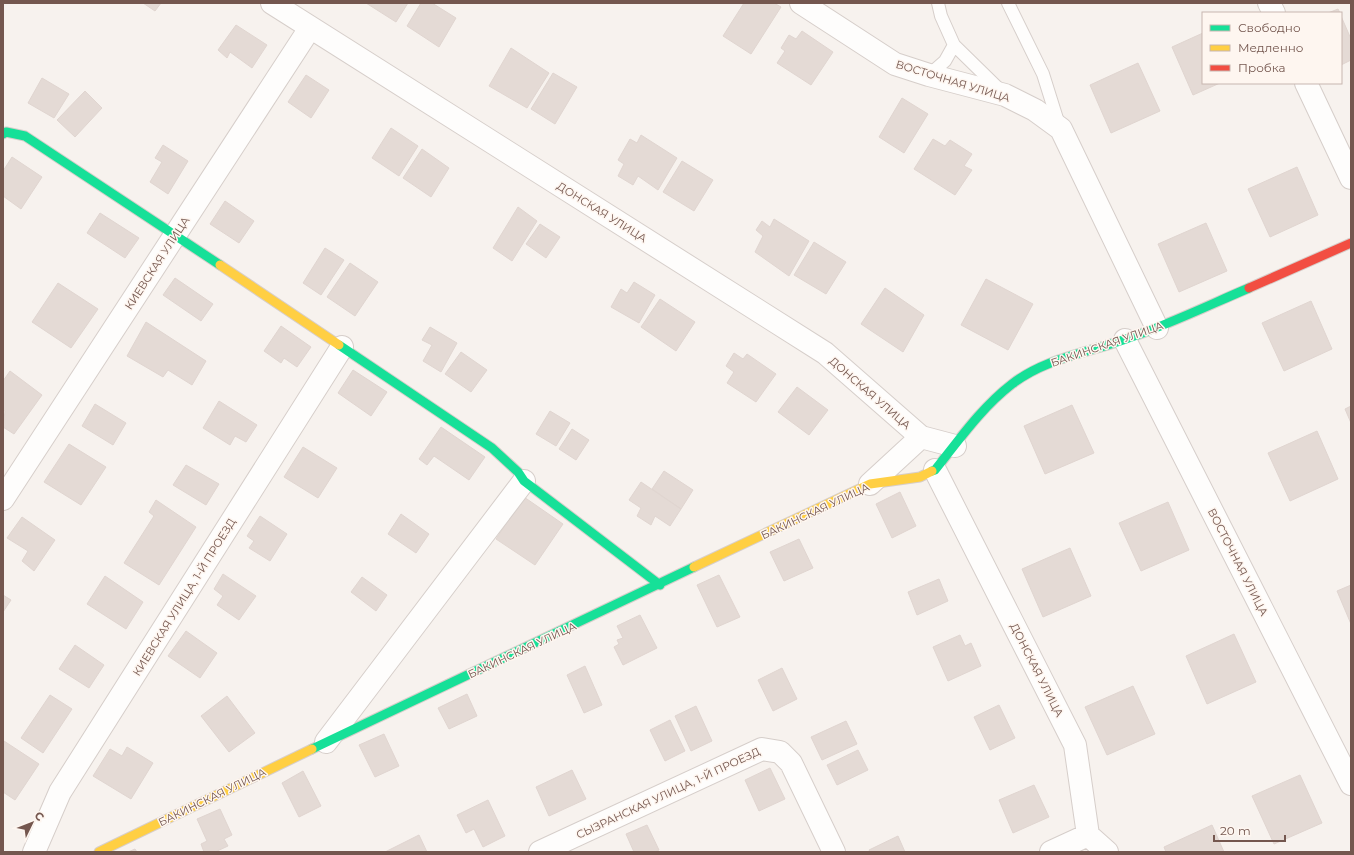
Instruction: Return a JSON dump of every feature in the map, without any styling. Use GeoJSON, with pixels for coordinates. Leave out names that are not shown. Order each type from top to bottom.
{"type":"FeatureCollection","features":[{"type":"Feature","properties":{"kind":"street","name":"ДОНСКАЯ УЛИЦА"},"geometry":{"type":"LineString","coordinates":[[272,3],[825,353],[920,437]]}},
{"type":"Feature","properties":{"kind":"street","name":"ВОСТОЧНАЯ УЛИЦА"},"geometry":{"type":"LineString","coordinates":[[801,3],[895,64],[929,75],[1005,95],[1035,110],[1061,129],[1157,328]]}},
{"type":"Feature","properties":{"kind":"street"},"geometry":{"type":"LineString","coordinates":[[1269,3],[1274,12]]}},
{"type":"Feature","properties":{"kind":"street","name":"КИЕВСКАЯ УЛИЦА"},"geometry":{"type":"LineString","coordinates":[[3,499],[310,28]]}},
{"type":"Feature","properties":{"kind":"street"},"geometry":{"type":"LineString","coordinates":[[1306,84],[1351,178]]}},
{"type":"Feature","properties":{"kind":"street"},"geometry":{"type":"LineString","coordinates":[[3,134],[6,132],[25,136],[492,448],[518,472],[524,481],[660,585]]}},
{"type":"Feature","properties":{"kind":"street","name":"БАКИНСКАЯ УЛИЦА"},"geometry":{"type":"LineString","coordinates":[[99,852],[326,742],[660,585],[870,484],[920,477],[936,470],[988,405],[1012,384],[1033,370],[1069,355],[1125,340],[1157,328],[1351,243]]}},
{"type":"Feature","properties":{"kind":"street","name":"ВОСТОЧНАЯ УЛИЦА"},"geometry":{"type":"LineString","coordinates":[[1125,340],[1351,784]]}},
{"type":"Feature","properties":{"kind":"street","name":"КИЕВСКАЯ УЛИЦА, 1-Й ПРОЕЗД"},"geometry":{"type":"LineString","coordinates":[[34,852],[60,792],[342,347]]}},
{"type":"Feature","properties":{"kind":"street"},"geometry":{"type":"LineString","coordinates":[[870,484],[920,437],[955,446]]}},
{"type":"Feature","properties":{"kind":"street","name":"ДОНСКАЯ УЛИЦА"},"geometry":{"type":"LineString","coordinates":[[936,470],[1075,745],[1088,835]]}},
{"type":"Feature","properties":{"kind":"street","name":"БАКИНСКАЯ УЛИЦА"},"geometry":{"type":"LineString","coordinates":[[326,742],[524,481]]}},
{"type":"Feature","properties":{"kind":"street","name":"СЫЗРАНСКАЯ УЛИЦА, 1-Й ПРОЕЗД"},"geometry":{"type":"LineString","coordinates":[[540,852],[762,749],[780,752],[791,763],[834,852]]}},
{"type":"Feature","properties":{"kind":"street"},"geometry":{"type":"LineString","coordinates":[[1051,852],[1088,835],[1107,852]]}},
{"type":"Feature","properties":{"kind":"lane"},"geometry":{"type":"LineString","coordinates":[[938,3],[941,16],[954,44],[1005,95]]}},
{"type":"Feature","properties":{"kind":"lane"},"geometry":{"type":"LineString","coordinates":[[1008,3],[1042,74],[1061,129]]}},
{"type":"Feature","properties":{"kind":"lane"},"geometry":{"type":"LineString","coordinates":[[929,75],[945,61],[954,44]]}},
{"type":"Feature","properties":{"kind":"building"},"geometry":{"type":"Polygon","coordinates":[[[143,3],[161,3],[155,11],[143,3]]]}},
{"type":"Feature","properties":{"kind":"building"},"geometry":{"type":"Polygon","coordinates":[[[366,3],[408,3],[396,22],[366,3]]]}},
{"type":"Feature","properties":{"kind":"building"},"geometry":{"type":"Polygon","coordinates":[[[421,3],[432,3],[456,18],[439,47],[407,26],[421,3]]]}},
{"type":"Feature","properties":{"kind":"building"},"geometry":{"type":"Polygon","coordinates":[[[744,3],[774,3],[781,7],[751,54],[723,36],[744,3]]]}},
{"type":"Feature","properties":{"kind":"building"},"geometry":{"type":"Polygon","coordinates":[[[1338,9],[1340,12],[1330,12],[1338,9]]]}},
{"type":"Feature","properties":{"kind":"building"},"geometry":{"type":"Polygon","coordinates":[[[1342,18],[1351,39],[1351,60],[1342,64],[1342,18]]]}},
{"type":"Feature","properties":{"kind":"building"},"geometry":{"type":"Polygon","coordinates":[[[236,25],[267,45],[252,68],[230,52],[227,58],[218,50],[236,25]]]}},
{"type":"Feature","properties":{"kind":"building"},"geometry":{"type":"Polygon","coordinates":[[[802,31],[833,52],[811,85],[777,63],[785,51],[781,48],[789,35],[796,39],[802,31]]]}},
{"type":"Feature","properties":{"kind":"building"},"geometry":{"type":"Polygon","coordinates":[[[1202,33],[1202,84],[1218,84],[1193,95],[1172,47],[1202,33]]]}},
{"type":"Feature","properties":{"kind":"building"},"geometry":{"type":"Polygon","coordinates":[[[511,48],[549,73],[527,108],[489,86],[511,48]]]}},
{"type":"Feature","properties":{"kind":"building"},"geometry":{"type":"Polygon","coordinates":[[[1138,63],[1160,111],[1111,133],[1090,85],[1138,63]]]}},
{"type":"Feature","properties":{"kind":"building"},"geometry":{"type":"Polygon","coordinates":[[[553,73],[577,87],[555,124],[531,109],[553,73]]]}},
{"type":"Feature","properties":{"kind":"building"},"geometry":{"type":"Polygon","coordinates":[[[306,75],[329,90],[311,118],[288,102],[306,75]]]}},
{"type":"Feature","properties":{"kind":"building"},"geometry":{"type":"Polygon","coordinates":[[[42,78],[69,94],[54,118],[28,103],[42,78]]]}},
{"type":"Feature","properties":{"kind":"building"},"geometry":{"type":"Polygon","coordinates":[[[85,91],[102,108],[75,137],[57,120],[85,91]]]}},
{"type":"Feature","properties":{"kind":"building"},"geometry":{"type":"Polygon","coordinates":[[[902,98],[928,114],[904,153],[879,137],[902,98]]]}},
{"type":"Feature","properties":{"kind":"building"},"geometry":{"type":"Polygon","coordinates":[[[391,128],[418,146],[399,176],[372,158],[391,128]]]}},
{"type":"Feature","properties":{"kind":"building"},"geometry":{"type":"Polygon","coordinates":[[[641,135],[677,158],[658,190],[638,176],[633,185],[618,176],[624,164],[618,160],[630,139],[637,143],[641,135]]]}},
{"type":"Feature","properties":{"kind":"building"},"geometry":{"type":"Polygon","coordinates":[[[933,139],[945,146],[950,140],[972,154],[964,166],[972,170],[955,195],[914,169],[933,139]]]}},
{"type":"Feature","properties":{"kind":"building"},"geometry":{"type":"Polygon","coordinates":[[[163,145],[188,161],[168,194],[150,182],[162,162],[155,158],[163,145]]]}},
{"type":"Feature","properties":{"kind":"building"},"geometry":{"type":"Polygon","coordinates":[[[422,149],[449,168],[431,197],[403,178],[422,149]]]}},
{"type":"Feature","properties":{"kind":"building"},"geometry":{"type":"Polygon","coordinates":[[[12,157],[42,177],[21,209],[3,196],[3,171],[12,157]]]}},
{"type":"Feature","properties":{"kind":"building"},"geometry":{"type":"Polygon","coordinates":[[[682,161],[713,180],[694,211],[663,192],[682,161]]]}},
{"type":"Feature","properties":{"kind":"building"},"geometry":{"type":"Polygon","coordinates":[[[1297,167],[1318,215],[1270,237],[1248,189],[1297,167]]]}},
{"type":"Feature","properties":{"kind":"building"},"geometry":{"type":"Polygon","coordinates":[[[225,201],[254,221],[239,243],[210,224],[225,201]]]}},
{"type":"Feature","properties":{"kind":"building"},"geometry":{"type":"Polygon","coordinates":[[[518,207],[537,221],[512,261],[493,248],[518,207]]]}},
{"type":"Feature","properties":{"kind":"building"},"geometry":{"type":"Polygon","coordinates":[[[100,213],[139,238],[125,258],[87,233],[100,213]]]}},
{"type":"Feature","properties":{"kind":"building"},"geometry":{"type":"Polygon","coordinates":[[[774,219],[809,241],[789,276],[755,252],[763,236],[756,230],[762,221],[770,227],[774,219]]]}},
{"type":"Feature","properties":{"kind":"building"},"geometry":{"type":"Polygon","coordinates":[[[1206,223],[1227,271],[1179,292],[1158,244],[1206,223]]]}},
{"type":"Feature","properties":{"kind":"building"},"geometry":{"type":"Polygon","coordinates":[[[540,224],[560,237],[546,258],[526,244],[540,224]]]}},
{"type":"Feature","properties":{"kind":"building"},"geometry":{"type":"Polygon","coordinates":[[[814,242],[846,262],[826,294],[794,275],[814,242]]]}},
{"type":"Feature","properties":{"kind":"building"},"geometry":{"type":"Polygon","coordinates":[[[325,248],[344,260],[321,295],[303,283],[325,248]]]}},
{"type":"Feature","properties":{"kind":"building"},"geometry":{"type":"Polygon","coordinates":[[[350,263],[378,282],[355,316],[327,297],[350,263]]]}},
{"type":"Feature","properties":{"kind":"building"},"geometry":{"type":"Polygon","coordinates":[[[175,278],[213,304],[201,321],[163,295],[175,278]]]}},
{"type":"Feature","properties":{"kind":"building"},"geometry":{"type":"Polygon","coordinates":[[[986,279],[1033,304],[1008,350],[961,325],[986,279]]]}},
{"type":"Feature","properties":{"kind":"building"},"geometry":{"type":"Polygon","coordinates":[[[634,282],[655,295],[639,323],[611,307],[621,289],[627,293],[634,282]]]}},
{"type":"Feature","properties":{"kind":"building"},"geometry":{"type":"Polygon","coordinates":[[[58,283],[98,309],[71,348],[32,322],[58,283]]]}},
{"type":"Feature","properties":{"kind":"building"},"geometry":{"type":"Polygon","coordinates":[[[885,288],[924,315],[903,352],[861,324],[885,288]]]}},
{"type":"Feature","properties":{"kind":"building"},"geometry":{"type":"Polygon","coordinates":[[[660,299],[695,322],[676,351],[641,327],[660,299]]]}},
{"type":"Feature","properties":{"kind":"building"},"geometry":{"type":"Polygon","coordinates":[[[1311,301],[1332,349],[1284,371],[1262,323],[1311,301]]]}},
{"type":"Feature","properties":{"kind":"building"},"geometry":{"type":"Polygon","coordinates":[[[146,322],[206,361],[192,385],[168,370],[163,377],[127,356],[146,322]]]}},
{"type":"Feature","properties":{"kind":"building"},"geometry":{"type":"Polygon","coordinates":[[[281,326],[311,347],[297,367],[284,358],[281,363],[264,351],[281,326]]]}},
{"type":"Feature","properties":{"kind":"building"},"geometry":{"type":"Polygon","coordinates":[[[430,327],[457,343],[441,372],[423,361],[432,345],[422,340],[430,327]]]}},
{"type":"Feature","properties":{"kind":"building"},"geometry":{"type":"Polygon","coordinates":[[[461,352],[487,370],[471,392],[445,374],[461,352]]]}},
{"type":"Feature","properties":{"kind":"building"},"geometry":{"type":"Polygon","coordinates":[[[734,353],[743,359],[747,354],[776,374],[756,402],[727,383],[734,372],[726,366],[734,353]]]}},
{"type":"Feature","properties":{"kind":"building"},"geometry":{"type":"Polygon","coordinates":[[[353,370],[387,392],[371,416],[338,393],[353,370]]]}},
{"type":"Feature","properties":{"kind":"building"},"geometry":{"type":"Polygon","coordinates":[[[10,371],[42,395],[14,434],[3,427],[5,411],[3,410],[3,381],[10,371]]]}},
{"type":"Feature","properties":{"kind":"building"},"geometry":{"type":"Polygon","coordinates":[[[797,387],[828,410],[809,435],[778,412],[797,387]]]}},
{"type":"Feature","properties":{"kind":"building"},"geometry":{"type":"Polygon","coordinates":[[[219,401],[257,425],[246,442],[235,436],[230,445],[203,428],[219,401]]]}},
{"type":"Feature","properties":{"kind":"building"},"geometry":{"type":"Polygon","coordinates":[[[95,404],[126,423],[113,445],[82,426],[95,404]]]}},
{"type":"Feature","properties":{"kind":"building"},"geometry":{"type":"Polygon","coordinates":[[[1072,405],[1094,453],[1045,474],[1024,426],[1072,405]]]}},
{"type":"Feature","properties":{"kind":"building"},"geometry":{"type":"Polygon","coordinates":[[[1351,406],[1351,423],[1345,409],[1351,406]]]}},
{"type":"Feature","properties":{"kind":"building"},"geometry":{"type":"Polygon","coordinates":[[[550,411],[570,423],[556,446],[536,434],[550,411]]]}},
{"type":"Feature","properties":{"kind":"building"},"geometry":{"type":"Polygon","coordinates":[[[441,427],[485,457],[469,480],[434,456],[427,465],[419,459],[441,427]]]}},
{"type":"Feature","properties":{"kind":"building"},"geometry":{"type":"Polygon","coordinates":[[[572,429],[589,440],[576,460],[559,449],[572,429]]]}},
{"type":"Feature","properties":{"kind":"building"},"geometry":{"type":"Polygon","coordinates":[[[1317,431],[1338,479],[1290,501],[1268,453],[1317,431]]]}},
{"type":"Feature","properties":{"kind":"building"},"geometry":{"type":"Polygon","coordinates":[[[69,444],[106,467],[81,505],[44,482],[69,444]]]}},
{"type":"Feature","properties":{"kind":"building"},"geometry":{"type":"Polygon","coordinates":[[[303,447],[337,468],[318,498],[284,477],[303,447]]]}},
{"type":"Feature","properties":{"kind":"building"},"geometry":{"type":"Polygon","coordinates":[[[186,465],[219,484],[206,505],[173,485],[186,465]]]}},
{"type":"Feature","properties":{"kind":"building"},"geometry":{"type":"Polygon","coordinates":[[[664,471],[693,490],[681,509],[652,489],[664,471]]]}},
{"type":"Feature","properties":{"kind":"building"},"geometry":{"type":"Polygon","coordinates":[[[641,482],[681,509],[670,526],[655,516],[651,525],[637,516],[641,508],[629,500],[641,482]]]}},
{"type":"Feature","properties":{"kind":"building"},"geometry":{"type":"Polygon","coordinates":[[[900,492],[916,526],[892,538],[876,504],[900,492]]]}},
{"type":"Feature","properties":{"kind":"building"},"geometry":{"type":"Polygon","coordinates":[[[524,497],[563,524],[535,565],[496,539],[524,497]]]}},
{"type":"Feature","properties":{"kind":"building"},"geometry":{"type":"Polygon","coordinates":[[[156,500],[196,527],[159,585],[124,563],[154,516],[149,512],[156,500]]]}},
{"type":"Feature","properties":{"kind":"building"},"geometry":{"type":"Polygon","coordinates":[[[1168,502],[1189,550],[1141,571],[1119,523],[1168,502]]]}},
{"type":"Feature","properties":{"kind":"building"},"geometry":{"type":"Polygon","coordinates":[[[401,514],[429,534],[416,553],[388,534],[401,514]]]}},
{"type":"Feature","properties":{"kind":"building"},"geometry":{"type":"Polygon","coordinates":[[[260,516],[287,534],[270,561],[249,548],[254,541],[247,536],[260,516]]]}},
{"type":"Feature","properties":{"kind":"building"},"geometry":{"type":"Polygon","coordinates":[[[22,517],[55,540],[34,571],[22,561],[28,551],[7,538],[22,517]]]}},
{"type":"Feature","properties":{"kind":"building"},"geometry":{"type":"Polygon","coordinates":[[[799,539],[813,568],[784,581],[770,552],[799,539]]]}},
{"type":"Feature","properties":{"kind":"building"},"geometry":{"type":"Polygon","coordinates":[[[1070,548],[1091,596],[1043,617],[1022,569],[1070,548]]]}},
{"type":"Feature","properties":{"kind":"building"},"geometry":{"type":"Polygon","coordinates":[[[223,574],[256,596],[239,620],[217,605],[223,596],[214,589],[223,574]]]}},
{"type":"Feature","properties":{"kind":"building"},"geometry":{"type":"Polygon","coordinates":[[[719,575],[740,617],[717,627],[697,585],[719,575]]]}},
{"type":"Feature","properties":{"kind":"building"},"geometry":{"type":"Polygon","coordinates":[[[105,576],[143,602],[126,629],[87,604],[105,576]]]}},
{"type":"Feature","properties":{"kind":"building"},"geometry":{"type":"Polygon","coordinates":[[[362,577],[387,595],[376,611],[351,592],[362,577]]]}},
{"type":"Feature","properties":{"kind":"building"},"geometry":{"type":"Polygon","coordinates":[[[939,579],[948,601],[917,615],[908,592],[939,579]]]}},
{"type":"Feature","properties":{"kind":"building"},"geometry":{"type":"Polygon","coordinates":[[[1351,585],[1351,624],[1337,591],[1351,585]]]}},
{"type":"Feature","properties":{"kind":"building"},"geometry":{"type":"Polygon","coordinates":[[[3,595],[11,600],[3,612],[3,595]]]}},
{"type":"Feature","properties":{"kind":"building"},"geometry":{"type":"Polygon","coordinates":[[[640,615],[657,648],[623,665],[614,647],[619,644],[617,640],[623,638],[617,626],[640,615]]]}},
{"type":"Feature","properties":{"kind":"building"},"geometry":{"type":"Polygon","coordinates":[[[186,631],[217,653],[200,678],[168,656],[186,631]]]}},
{"type":"Feature","properties":{"kind":"building"},"geometry":{"type":"Polygon","coordinates":[[[1234,634],[1256,682],[1207,704],[1186,656],[1234,634]]]}},
{"type":"Feature","properties":{"kind":"building"},"geometry":{"type":"Polygon","coordinates":[[[960,635],[965,646],[971,643],[981,666],[948,681],[933,647],[960,635]]]}},
{"type":"Feature","properties":{"kind":"building"},"geometry":{"type":"Polygon","coordinates":[[[75,645],[104,665],[89,688],[59,669],[75,645]]]}},
{"type":"Feature","properties":{"kind":"building"},"geometry":{"type":"Polygon","coordinates":[[[585,666],[602,705],[584,713],[567,675],[585,666]]]}},
{"type":"Feature","properties":{"kind":"building"},"geometry":{"type":"Polygon","coordinates":[[[782,668],[797,699],[773,711],[758,680],[782,668]]]}},
{"type":"Feature","properties":{"kind":"building"},"geometry":{"type":"Polygon","coordinates":[[[1133,686],[1155,734],[1107,755],[1085,707],[1133,686]]]}},
{"type":"Feature","properties":{"kind":"building"},"geometry":{"type":"Polygon","coordinates":[[[467,694],[477,716],[449,729],[438,708],[467,694]]]}},
{"type":"Feature","properties":{"kind":"building"},"geometry":{"type":"Polygon","coordinates":[[[50,695],[72,709],[43,753],[21,738],[50,695]]]}},
{"type":"Feature","properties":{"kind":"building"},"geometry":{"type":"Polygon","coordinates":[[[227,696],[255,733],[229,752],[201,716],[227,696]]]}},
{"type":"Feature","properties":{"kind":"building"},"geometry":{"type":"Polygon","coordinates":[[[999,705],[1015,738],[990,750],[974,717],[999,705]]]}},
{"type":"Feature","properties":{"kind":"building"},"geometry":{"type":"Polygon","coordinates":[[[696,706],[712,741],[691,751],[675,716],[696,706]]]}},
{"type":"Feature","properties":{"kind":"building"},"geometry":{"type":"Polygon","coordinates":[[[670,720],[685,751],[665,761],[650,730],[670,720]]]}},
{"type":"Feature","properties":{"kind":"building"},"geometry":{"type":"Polygon","coordinates":[[[846,721],[857,744],[822,760],[811,737],[846,721]]]}},
{"type":"Feature","properties":{"kind":"building"},"geometry":{"type":"Polygon","coordinates":[[[384,734],[399,766],[375,777],[359,745],[384,734]]]}},
{"type":"Feature","properties":{"kind":"building"},"geometry":{"type":"Polygon","coordinates":[[[4,741],[39,764],[15,800],[3,792],[4,741]]]}},
{"type":"Feature","properties":{"kind":"building"},"geometry":{"type":"Polygon","coordinates":[[[127,747],[153,763],[131,799],[93,776],[110,749],[122,756],[127,747]]]}},
{"type":"Feature","properties":{"kind":"building"},"geometry":{"type":"Polygon","coordinates":[[[858,750],[868,770],[837,785],[827,765],[858,750]]]}},
{"type":"Feature","properties":{"kind":"building"},"geometry":{"type":"Polygon","coordinates":[[[770,768],[785,799],[759,811],[745,780],[770,768]]]}},
{"type":"Feature","properties":{"kind":"building"},"geometry":{"type":"Polygon","coordinates":[[[572,770],[586,799],[549,816],[536,787],[572,770]]]}},
{"type":"Feature","properties":{"kind":"building"},"geometry":{"type":"Polygon","coordinates":[[[303,771],[321,806],[299,817],[282,783],[303,771]]]}},
{"type":"Feature","properties":{"kind":"building"},"geometry":{"type":"Polygon","coordinates":[[[1300,775],[1322,823],[1274,844],[1252,796],[1300,775]]]}},
{"type":"Feature","properties":{"kind":"building"},"geometry":{"type":"Polygon","coordinates":[[[1034,785],[1049,817],[1013,833],[999,800],[1034,785]]]}},
{"type":"Feature","properties":{"kind":"building"},"geometry":{"type":"Polygon","coordinates":[[[488,800],[505,836],[483,847],[474,829],[466,833],[457,815],[488,800]]]}},
{"type":"Feature","properties":{"kind":"building"},"geometry":{"type":"Polygon","coordinates":[[[220,809],[232,835],[224,839],[228,846],[215,852],[204,852],[201,844],[207,841],[197,819],[220,809]]]}},
{"type":"Feature","properties":{"kind":"building"},"geometry":{"type":"Polygon","coordinates":[[[647,825],[659,850],[655,852],[634,852],[626,834],[647,825]]]}},
{"type":"Feature","properties":{"kind":"building"},"geometry":{"type":"Polygon","coordinates":[[[1212,825],[1224,852],[1166,852],[1164,847],[1212,825]]]}},
{"type":"Feature","properties":{"kind":"building"},"geometry":{"type":"Polygon","coordinates":[[[419,835],[427,852],[385,852],[419,835]]]}},
{"type":"Feature","properties":{"kind":"building"},"geometry":{"type":"Polygon","coordinates":[[[898,836],[905,852],[870,852],[869,850],[898,836]]]}},
{"type":"Feature","properties":{"kind":"building"},"geometry":{"type":"Polygon","coordinates":[[[135,849],[137,852],[128,852],[135,849]]]}},
{"type":"Feature","properties":{"kind":"traffic: fast"},"geometry":{"type":"LineString","coordinates":[[3,134],[6,132],[25,136],[220,265]]}},
{"type":"Feature","properties":{"kind":"traffic: fast"},"geometry":{"type":"LineString","coordinates":[[932,471],[935,470],[990,403],[1025,375],[1067,357],[1157,328],[1249,288]]}},
{"type":"Feature","properties":{"kind":"traffic: fast"},"geometry":{"type":"LineString","coordinates":[[339,345],[492,448],[518,472],[524,481],[660,585]]}},
{"type":"Feature","properties":{"kind":"traffic: fast"},"geometry":{"type":"LineString","coordinates":[[312,749],[694,567]]}},
{"type":"Feature","properties":{"kind":"traffic: slow"},"geometry":{"type":"LineString","coordinates":[[220,265],[339,345]]}},
{"type":"Feature","properties":{"kind":"traffic: slow"},"geometry":{"type":"LineString","coordinates":[[694,567],[870,484],[920,477],[932,471]]}},
{"type":"Feature","properties":{"kind":"traffic: slow"},"geometry":{"type":"LineString","coordinates":[[99,852],[312,749]]}},
{"type":"Feature","properties":{"kind":"traffic: jam"},"geometry":{"type":"LineString","coordinates":[[1249,288],[1351,243]]}}]}
